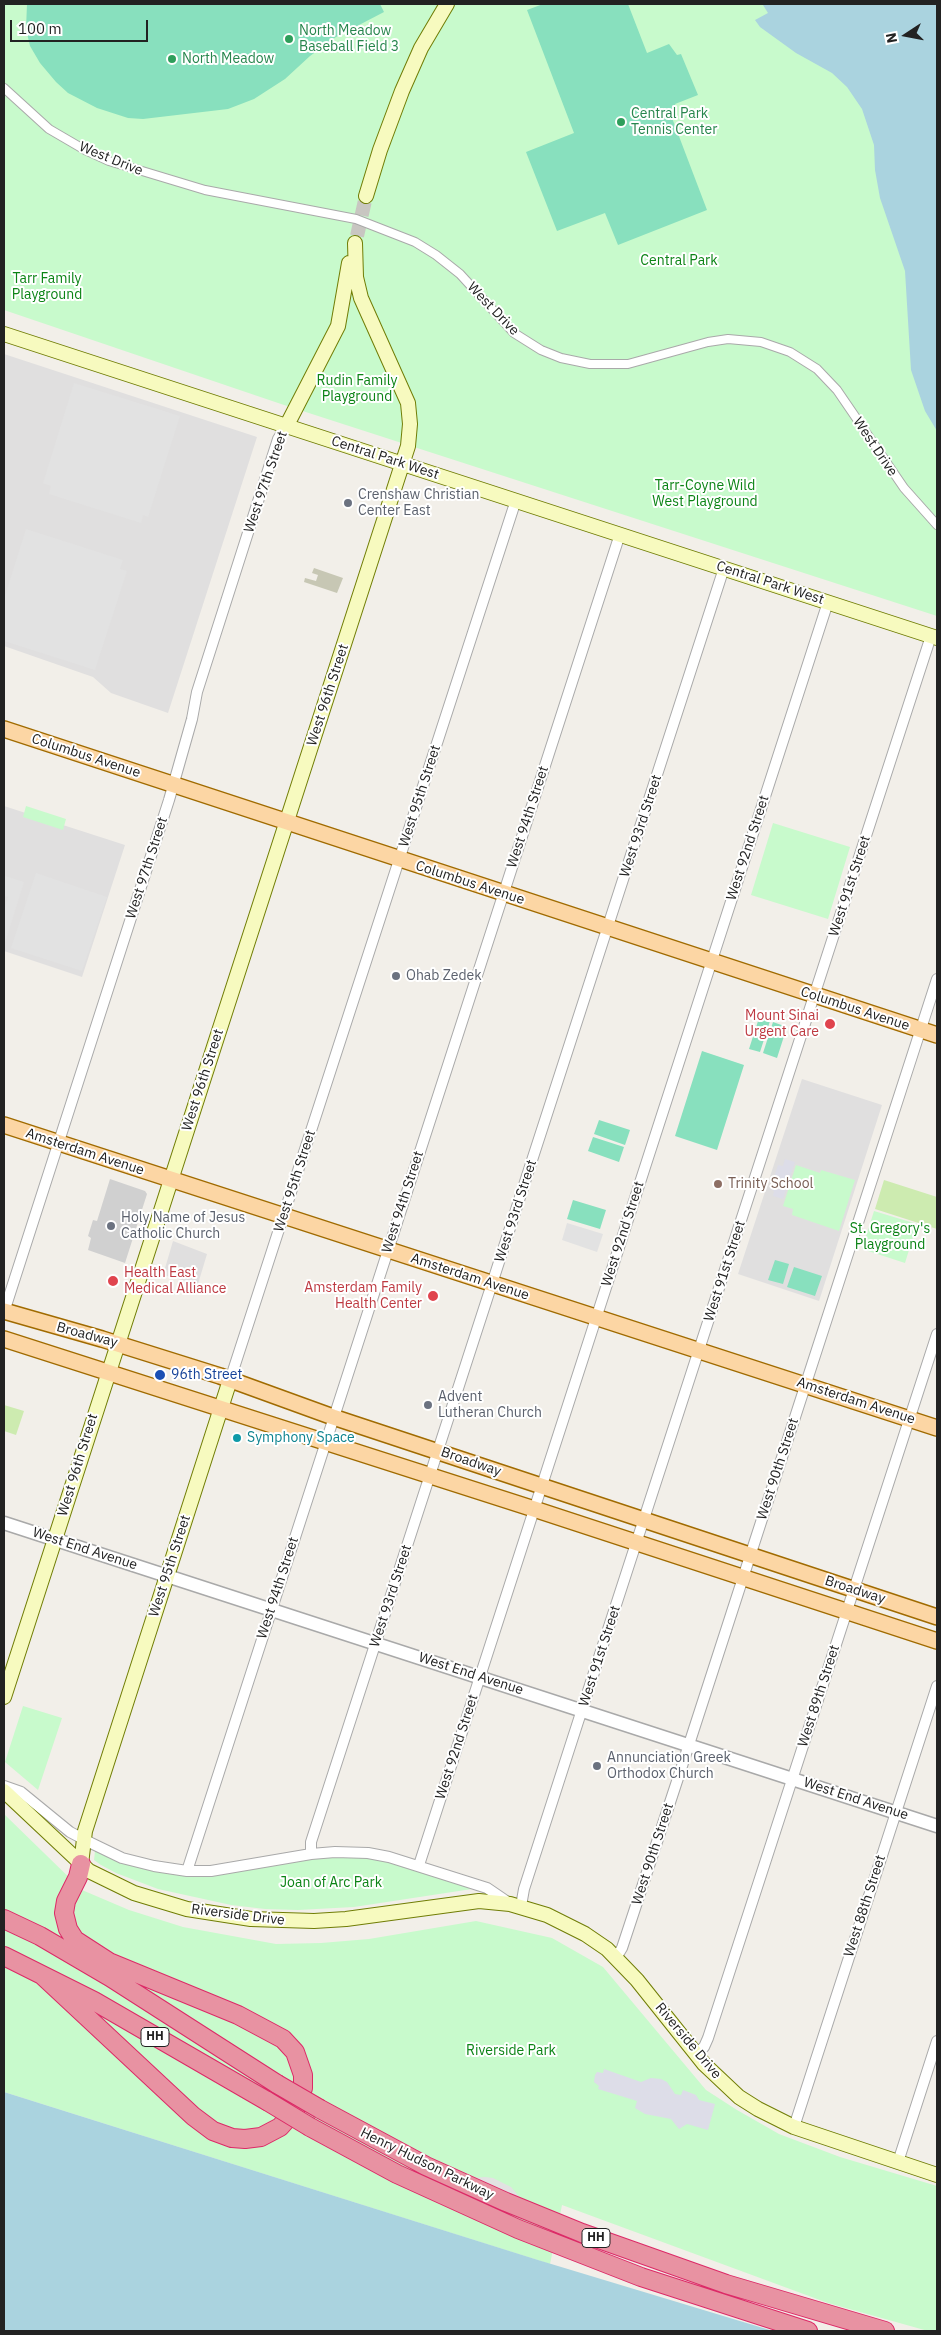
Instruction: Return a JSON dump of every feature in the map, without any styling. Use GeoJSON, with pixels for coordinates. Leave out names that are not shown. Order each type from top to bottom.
{"type":"FeatureCollection","features":[{"type":"Feature","properties":{"kind":"highway"},"geometry":{"type":"LineString","coordinates":[[42,1976],[186,2110],[213,2131],[239,2139],[261,2137],[280,2127],[295,2110],[303,2088],[303,2075],[295,2052],[283,2039],[238,2015],[109,1962],[75,1940],[68,1929],[64,1913],[81,1864]]}},
{"type":"Feature","properties":{"kind":"highway"},"geometry":{"type":"LineString","coordinates":[[4,1906],[69,1952]]}},
{"type":"Feature","properties":{"kind":"highway","name":"Henry Hudson Parkway"},"geometry":{"type":"LineString","coordinates":[[4,1919],[69,1952],[277,2084],[434,2170],[582,2233],[726,2284],[885,2331]]}},
{"type":"Feature","properties":{"kind":"highway","name":"Henry Hudson Parkway"},"geometry":{"type":"LineString","coordinates":[[4,1956],[102,2005],[310,2127],[396,2174],[518,2229],[641,2277],[808,2331]]}},
{"type":"Feature","properties":{"kind":"main road"},"geometry":{"type":"LineString","coordinates":[[366,196],[380,150],[402,90],[421,48],[446,4]]}},
{"type":"Feature","properties":{"kind":"main road","name":"West 96th Street"},"geometry":{"type":"LineString","coordinates":[[4,1697],[107,1373],[403,463],[410,432],[408,403],[361,298],[356,277],[356,239],[338,326],[287,425]]}},
{"type":"Feature","properties":{"kind":"main road","name":"Central Park West"},"geometry":{"type":"LineString","coordinates":[[4,334],[934,637]]}},
{"type":"Feature","properties":{"kind":"main road","name":"Columbus Avenue"},"geometry":{"type":"LineString","coordinates":[[4,729],[608,929],[937,1035]]}},
{"type":"Feature","properties":{"kind":"main road","name":"Amsterdam Avenue"},"geometry":{"type":"LineString","coordinates":[[4,1125],[937,1428]]}},
{"type":"Feature","properties":{"kind":"main road","name":"Broadway"},"geometry":{"type":"LineString","coordinates":[[4,1312],[117,1344],[230,1380],[333,1417],[937,1617]]}},
{"type":"Feature","properties":{"kind":"main road","name":"Broadway"},"geometry":{"type":"LineString","coordinates":[[4,1339],[221,1410],[534,1508],[937,1641]]}},
{"type":"Feature","properties":{"kind":"main road","name":"West 95th Street"},"geometry":{"type":"LineString","coordinates":[[81,1864],[84,1839],[166,1575],[230,1380]]}},
{"type":"Feature","properties":{"kind":"main road","name":"Riverside Drive"},"geometry":{"type":"LineString","coordinates":[[4,1791],[81,1864],[118,1886],[154,1900],[205,1913],[251,1919],[330,1920],[479,1901],[516,1905],[572,1927],[595,1941],[616,1958],[638,1980],[695,2054],[716,2077],[739,2097],[794,2127],[937,2175]]}},
{"type":"Feature","properties":{"kind":"street","name":"West Drive"},"geometry":{"type":"LineString","coordinates":[[4,88],[49,129],[80,148],[109,161],[205,190],[356,219],[415,242],[436,255],[460,274],[514,333],[552,355],[590,364],[620,365],[640,362],[708,342],[734,339],[761,342],[790,352],[817,369],[837,390],[904,488],[937,526]]}},
{"type":"Feature","properties":{"kind":"street","name":"West 97th Street"},"geometry":{"type":"LineString","coordinates":[[4,1312],[173,784],[192,719],[197,692],[278,439],[287,425]]}},
{"type":"Feature","properties":{"kind":"street","name":"West 95th Street"},"geometry":{"type":"LineString","coordinates":[[230,1380],[516,500]]}},
{"type":"Feature","properties":{"kind":"street","name":"West 94th Street"},"geometry":{"type":"LineString","coordinates":[[187,1871],[620,534]]}},
{"type":"Feature","properties":{"kind":"street","name":"West 93rd Street"},"geometry":{"type":"LineString","coordinates":[[311,1854],[312,1842],[375,1643],[724,568]]}},
{"type":"Feature","properties":{"kind":"street","name":"West 92nd Street"},"geometry":{"type":"LineString","coordinates":[[419,1866],[828,602]]}},
{"type":"Feature","properties":{"kind":"street","name":"West 91st Street"},"geometry":{"type":"LineString","coordinates":[[516,1905],[524,1889],[814,995],[934,637]]}},
{"type":"Feature","properties":{"kind":"street","name":"West 90th Street"},"geometry":{"type":"LineString","coordinates":[[616,1958],[622,1948],[689,1745],[937,979]]}},
{"type":"Feature","properties":{"kind":"street","name":"West 89th Street"},"geometry":{"type":"LineString","coordinates":[[695,2054],[704,2047],[708,2038],[937,1334]]}},
{"type":"Feature","properties":{"kind":"street","name":"West End Avenue"},"geometry":{"type":"LineString","coordinates":[[4,1523],[937,1826]]}},
{"type":"Feature","properties":{"kind":"street","name":"West 88th Street"},"geometry":{"type":"LineString","coordinates":[[794,2127],[937,1686]]}},
{"type":"Feature","properties":{"kind":"street","name":"Riverside Drive"},"geometry":{"type":"LineString","coordinates":[[4,1786],[21,1792],[70,1832],[110,1853],[132,1861],[187,1871],[234,1869],[311,1854],[358,1852],[389,1857],[487,1888],[516,1905]]}},
{"type":"Feature","properties":{"kind":"street"},"geometry":{"type":"LineString","coordinates":[[898,2162],[937,2041]]}},
{"type":"Feature","properties":{"kind":"shaded area"},"geometry":{"type":"Polygon","coordinates":[[[4,354],[257,437],[168,713],[111,693],[93,677],[4,646],[4,354]]]}},
{"type":"Feature","properties":{"kind":"shaded area"},"geometry":{"type":"Polygon","coordinates":[[[74,383],[180,416],[148,517],[143,515],[141,523],[49,494],[51,486],[43,483],[74,383]]]}},
{"type":"Feature","properties":{"kind":"shaded area"},"geometry":{"type":"Polygon","coordinates":[[[26,529],[123,560],[120,569],[127,571],[95,670],[4,641],[4,599],[26,529]]]}},
{"type":"Feature","properties":{"kind":"shaded area"},"geometry":{"type":"Polygon","coordinates":[[[314,568],[343,578],[337,593],[304,582],[305,578],[316,581],[318,575],[312,573],[314,568]]]}},
{"type":"Feature","properties":{"kind":"shaded area"},"geometry":{"type":"Polygon","coordinates":[[[4,806],[125,845],[82,977],[4,951],[4,806]]]}},
{"type":"Feature","properties":{"kind":"shaded area"},"geometry":{"type":"Polygon","coordinates":[[[36,873],[107,897],[82,971],[11,948],[36,873]]]}},
{"type":"Feature","properties":{"kind":"shaded area"},"geometry":{"type":"Polygon","coordinates":[[[5,876],[24,882],[4,946],[4,910],[8,897],[4,896],[5,876]]]}},
{"type":"Feature","properties":{"kind":"shaded area"},"geometry":{"type":"Polygon","coordinates":[[[802,1079],[882,1105],[819,1301],[738,1274],[802,1079]]]}},
{"type":"Feature","properties":{"kind":"shaded area"},"geometry":{"type":"Polygon","coordinates":[[[785,1159],[795,1162],[783,1199],[773,1196],[774,1191],[770,1189],[778,1165],[783,1166],[785,1159]]]}},
{"type":"Feature","properties":{"kind":"shaded area","name":"Holy Name of Jesus Catholic Church"},"geometry":{"type":"Polygon","coordinates":[[[110,1179],[145,1191],[147,1194],[125,1263],[88,1250],[91,1238],[88,1236],[93,1220],[97,1221],[110,1179]]]}},
{"type":"Feature","properties":{"kind":"shaded area"},"geometry":{"type":"Polygon","coordinates":[[[567,1223],[603,1234],[597,1252],[562,1240],[567,1223]]]}},
{"type":"Feature","properties":{"kind":"shaded area"},"geometry":{"type":"Polygon","coordinates":[[[173,1241],[207,1254],[198,1284],[163,1275],[173,1241]]]}},
{"type":"Feature","properties":{"kind":"shaded area"},"geometry":{"type":"Polygon","coordinates":[[[604,2069],[641,2082],[651,2078],[661,2079],[667,2082],[675,2094],[681,2095],[683,2090],[696,2095],[699,2100],[715,2104],[708,2130],[687,2124],[679,2129],[671,2119],[645,2114],[635,2108],[637,2101],[598,2089],[599,2086],[594,2082],[595,2075],[597,2072],[603,2073],[604,2069]]]}},
{"type":"Feature","properties":{"kind":"shaded area"},"geometry":{"type":"Polygon","coordinates":[[[470,2178],[493,2178],[511,2187],[523,2201],[470,2178]]]}},
{"type":"Feature","properties":{"kind":"green space","name":"Central Park"},"geometry":{"type":"Polygon","coordinates":[[[4,4],[937,4],[937,616],[281,404],[4,310],[4,4]]]}},
{"type":"Feature","properties":{"kind":"green space","name":"North Meadow"},"geometry":{"type":"Polygon","coordinates":[[[27,4],[380,4],[384,12],[336,37],[310,56],[285,79],[254,99],[228,109],[143,119],[128,118],[97,108],[68,93],[56,82],[40,63],[30,46],[26,29],[27,4]]]}},
{"type":"Feature","properties":{"kind":"green space","name":"Central Park Tennis Center"},"geometry":{"type":"Polygon","coordinates":[[[543,4],[628,4],[647,53],[669,44],[677,55],[681,54],[698,95],[675,104],[676,107],[669,110],[707,210],[618,245],[605,213],[557,231],[526,152],[574,133],[527,10],[543,4]]]}},
{"type":"Feature","properties":{"kind":"green space"},"geometry":{"type":"Polygon","coordinates":[[[26,806],[66,819],[63,830],[23,817],[26,806]]]}},
{"type":"Feature","properties":{"kind":"green space"},"geometry":{"type":"Polygon","coordinates":[[[773,823],[850,847],[828,919],[751,895],[773,823]]]}},
{"type":"Feature","properties":{"kind":"green space"},"geometry":{"type":"Polygon","coordinates":[[[759,1018],[770,1021],[760,1052],[749,1049],[759,1018]]]}},
{"type":"Feature","properties":{"kind":"green space"},"geometry":{"type":"Polygon","coordinates":[[[773,1022],[787,1027],[777,1058],[763,1053],[773,1022]]]}},
{"type":"Feature","properties":{"kind":"green space"},"geometry":{"type":"Polygon","coordinates":[[[702,1051],[744,1065],[717,1150],[675,1136],[702,1051]]]}},
{"type":"Feature","properties":{"kind":"green space"},"geometry":{"type":"Polygon","coordinates":[[[599,1120],[630,1130],[625,1145],[594,1134],[599,1120]]]}},
{"type":"Feature","properties":{"kind":"green space"},"geometry":{"type":"Polygon","coordinates":[[[593,1137],[624,1147],[619,1162],[588,1151],[593,1137]]]}},
{"type":"Feature","properties":{"kind":"green space"},"geometry":{"type":"Polygon","coordinates":[[[796,1165],[820,1173],[821,1170],[855,1180],[839,1231],[792,1215],[793,1209],[783,1206],[796,1165]]]}},
{"type":"Feature","properties":{"kind":"green space"},"geometry":{"type":"Polygon","coordinates":[[[884,1180],[937,1197],[937,1229],[875,1209],[884,1180]]]}},
{"type":"Feature","properties":{"kind":"green space"},"geometry":{"type":"Polygon","coordinates":[[[573,1200],[606,1210],[600,1229],[567,1219],[573,1200]]]}},
{"type":"Feature","properties":{"kind":"green space","name":"St. Gregory's Playground"},"geometry":{"type":"Polygon","coordinates":[[[874,1211],[917,1224],[905,1263],[862,1249],[874,1211]]]}},
{"type":"Feature","properties":{"kind":"green space"},"geometry":{"type":"Polygon","coordinates":[[[775,1260],[789,1264],[783,1284],[768,1280],[775,1260]]]}},
{"type":"Feature","properties":{"kind":"green space"},"geometry":{"type":"Polygon","coordinates":[[[794,1267],[822,1276],[815,1296],[787,1287],[794,1267]]]}},
{"type":"Feature","properties":{"kind":"green space"},"geometry":{"type":"Polygon","coordinates":[[[4,1405],[24,1411],[16,1435],[4,1431],[4,1405]]]}},
{"type":"Feature","properties":{"kind":"green space"},"geometry":{"type":"Polygon","coordinates":[[[23,1706],[62,1718],[38,1790],[5,1762],[23,1706]]]}},
{"type":"Feature","properties":{"kind":"green space","name":"Riverside Park"},"geometry":{"type":"Polygon","coordinates":[[[4,1814],[82,1890],[129,1910],[183,1927],[276,1944],[369,1939],[476,1921],[552,1938],[603,1967],[706,2090],[737,2110],[779,2134],[840,2157],[937,2186],[937,2331],[928,2331],[828,2303],[562,2205],[550,2264],[4,2092],[4,1814]]]}},
{"type":"Feature","properties":{"kind":"green space","name":"Joan of Arc Park"},"geometry":{"type":"Polygon","coordinates":[[[95,1851],[114,1859],[159,1871],[335,1856],[363,1857],[394,1862],[472,1889],[354,1907],[298,1910],[265,1909],[231,1905],[158,1889],[116,1873],[101,1865],[94,1860],[95,1851]]]}},
{"type":"Feature","properties":{"kind":"water"},"geometry":{"type":"Polygon","coordinates":[[[937,4],[937,431],[925,411],[911,370],[905,271],[880,198],[875,170],[874,145],[862,109],[847,87],[832,73],[796,53],[760,27],[755,20],[768,13],[763,5],[937,4]]]}},
{"type":"Feature","properties":{"kind":"water"},"geometry":{"type":"Polygon","coordinates":[[[4,2092],[538,2260],[773,2331],[4,2331],[4,2092]]]}},
{"type":"Feature","properties":{"kind":"tunnel"},"geometry":{"type":"LineString","coordinates":[[357,236],[366,196]]}},
{"type":"Feature","properties":{"kind":"place","name":"North Meadow Baseball Field 3"},"geometry":{"type":"Point","coordinates":[289,39]}},
{"type":"Feature","properties":{"kind":"place","name":"North Meadow"},"geometry":{"type":"Point","coordinates":[172,59]}},
{"type":"Feature","properties":{"kind":"place","name":"Central Park Tennis Center"},"geometry":{"type":"Point","coordinates":[621,122]}},
{"type":"Feature","properties":{"kind":"place","name":"Crenshaw Christian Center East"},"geometry":{"type":"Point","coordinates":[348,503]}},
{"type":"Feature","properties":{"kind":"place","name":"Ohab Zedek"},"geometry":{"type":"Point","coordinates":[396,976]}},
{"type":"Feature","properties":{"kind":"place","name":"Mount Sinai Urgent Care"},"geometry":{"type":"Point","coordinates":[830,1024]}},
{"type":"Feature","properties":{"kind":"place","name":"Trinity School"},"geometry":{"type":"Point","coordinates":[718,1184]}},
{"type":"Feature","properties":{"kind":"place","name":"Holy Name of Jesus Catholic Church"},"geometry":{"type":"Point","coordinates":[111,1226]}},
{"type":"Feature","properties":{"kind":"place","name":"Health East Medical Alliance"},"geometry":{"type":"Point","coordinates":[113,1281]}},
{"type":"Feature","properties":{"kind":"place","name":"Amsterdam Family Health Center"},"geometry":{"type":"Point","coordinates":[433,1296]}},
{"type":"Feature","properties":{"kind":"place","name":"96th Street"},"geometry":{"type":"Point","coordinates":[160,1375]}},
{"type":"Feature","properties":{"kind":"place","name":"Advent Lutheran Church"},"geometry":{"type":"Point","coordinates":[428,1405]}},
{"type":"Feature","properties":{"kind":"place","name":"Symphony Space"},"geometry":{"type":"Point","coordinates":[237,1438]}},
{"type":"Feature","properties":{"kind":"place","name":"Annunciation Greek Orthodox Church"},"geometry":{"type":"Point","coordinates":[597,1766]}},
{"type":"Feature","properties":{"kind":"park label","name":"Tarr Family Playground"},"geometry":{"type":"Point","coordinates":[47,288]}},
{"type":"Feature","properties":{"kind":"park label","name":"Rudin Family Playground"},"geometry":{"type":"Point","coordinates":[357,390]}},
{"type":"Feature","properties":{"kind":"park label","name":"Tarr-Coyne Wild West Playground"},"geometry":{"type":"Point","coordinates":[705,494]}}]}
